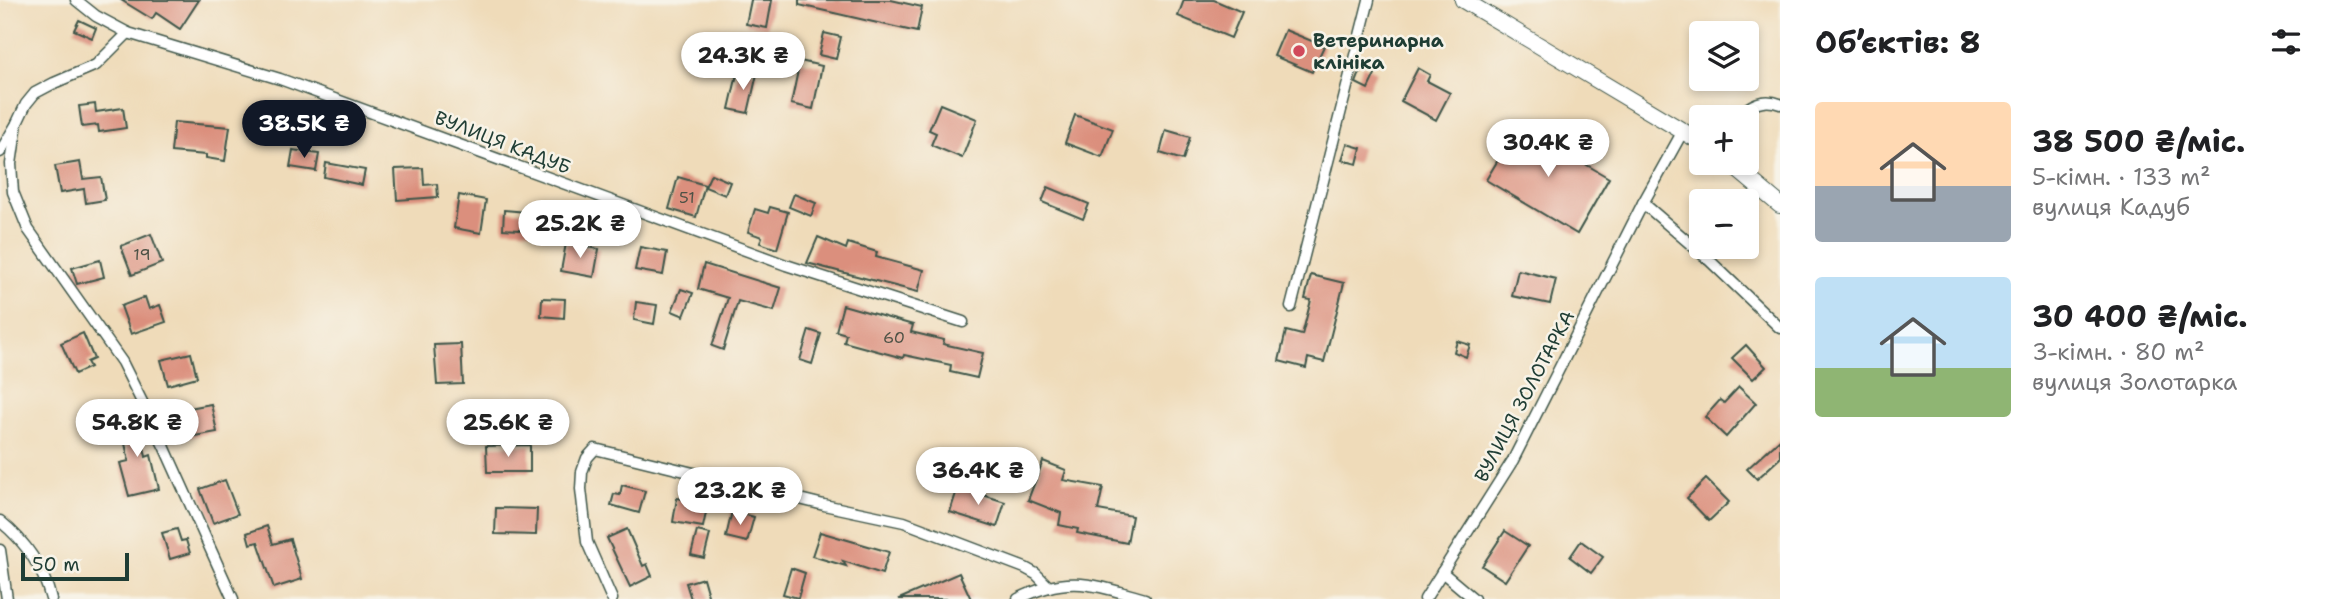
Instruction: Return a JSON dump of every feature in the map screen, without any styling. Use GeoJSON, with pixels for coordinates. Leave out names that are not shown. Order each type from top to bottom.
{"type":"FeatureCollection","features":[{"type":"Feature","properties":{"kind":"main road"},"geometry":{"type":"LineString","coordinates":[[1463,0],[1689,134]]}},
{"type":"Feature","properties":{"kind":"main road"},"geometry":{"type":"LineString","coordinates":[[1744,175],[1780,205]]}},
{"type":"Feature","properties":{"kind":"street","name":"ВУЛИЦЯ КАДУБ"},"geometry":{"type":"LineString","coordinates":[[75,0],[96,16],[128,33],[280,79],[761,256],[963,322]]}},
{"type":"Feature","properties":{"kind":"street"},"geometry":{"type":"LineString","coordinates":[[1291,307],[1369,0]]}},
{"type":"Feature","properties":{"kind":"street"},"geometry":{"type":"LineString","coordinates":[[0,152],[26,104],[35,93],[96,65],[128,33]]}},
{"type":"Feature","properties":{"kind":"street"},"geometry":{"type":"LineString","coordinates":[[1752,105],[1769,100],[1780,104]]}},
{"type":"Feature","properties":{"kind":"street"},"geometry":{"type":"LineString","coordinates":[[17,123],[11,164],[13,192],[28,229],[122,362],[164,446],[233,599]]}},
{"type":"Feature","properties":{"kind":"street","name":"ВУЛИЦЯ ЗОЛОТАРКА"},"geometry":{"type":"LineString","coordinates":[[1425,599],[1513,460],[1643,203],[1684,131]]}},
{"type":"Feature","properties":{"kind":"street"},"geometry":{"type":"LineString","coordinates":[[1643,203],[1728,277],[1780,328]]}},
{"type":"Feature","properties":{"kind":"street"},"geometry":{"type":"LineString","coordinates":[[612,599],[587,542],[581,489],[582,472],[587,458],[596,449],[904,522],[1025,568],[1048,586]]}},
{"type":"Feature","properties":{"kind":"street"},"geometry":{"type":"LineString","coordinates":[[0,521],[18,535],[35,558],[47,580],[51,599]]}},
{"type":"Feature","properties":{"kind":"street"},"geometry":{"type":"LineString","coordinates":[[0,550],[7,599]]}},
{"type":"Feature","properties":{"kind":"street"},"geometry":{"type":"LineString","coordinates":[[1442,572],[1474,599]]}},
{"type":"Feature","properties":{"kind":"street"},"geometry":{"type":"LineString","coordinates":[[1018,599],[1048,586],[1069,583],[1092,585],[1145,599]]}},
{"type":"Feature","properties":{"kind":"building"},"geometry":{"type":"Polygon","coordinates":[[[121,0],[199,0],[180,29],[156,13],[152,19],[121,0]]]}},
{"type":"Feature","properties":{"kind":"building"},"geometry":{"type":"Polygon","coordinates":[[[751,0],[772,0],[767,28],[746,24],[751,0]]]}},
{"type":"Feature","properties":{"kind":"building"},"geometry":{"type":"Polygon","coordinates":[[[799,0],[891,0],[922,7],[917,32],[799,5],[799,0]]]}},
{"type":"Feature","properties":{"kind":"building"},"geometry":{"type":"Polygon","coordinates":[[[1184,0],[1214,0],[1242,12],[1231,38],[1178,16],[1184,0]]]}},
{"type":"Feature","properties":{"kind":"building"},"geometry":{"type":"Polygon","coordinates":[[[79,20],[96,28],[92,38],[74,30],[79,20]]]}},
{"type":"Feature","properties":{"kind":"building","name":"Ветеринарна клініка"},"geometry":{"type":"Polygon","coordinates":[[[1285,30],[1324,46],[1312,72],[1274,56],[1285,30]]]}},
{"type":"Feature","properties":{"kind":"building"},"geometry":{"type":"Polygon","coordinates":[[[824,33],[841,37],[836,59],[819,55],[824,33]]]}},
{"type":"Feature","properties":{"kind":"building"},"geometry":{"type":"Polygon","coordinates":[[[800,61],[822,66],[813,109],[791,104],[800,61]]]}},
{"type":"Feature","properties":{"kind":"building"},"geometry":{"type":"Polygon","coordinates":[[[1363,65],[1376,72],[1368,89],[1356,83],[1363,65]]]}},
{"type":"Feature","properties":{"kind":"building"},"geometry":{"type":"Polygon","coordinates":[[[1418,68],[1430,75],[1427,81],[1450,93],[1436,120],[1401,101],[1418,68]]]}},
{"type":"Feature","properties":{"kind":"building"},"geometry":{"type":"Polygon","coordinates":[[[738,70],[757,74],[748,113],[729,109],[738,70]]]}},
{"type":"Feature","properties":{"kind":"building"},"geometry":{"type":"Polygon","coordinates":[[[95,104],[96,112],[123,108],[126,128],[99,132],[98,125],[82,127],[79,106],[95,104]]]}},
{"type":"Feature","properties":{"kind":"building"},"geometry":{"type":"Polygon","coordinates":[[[940,104],[977,119],[962,158],[931,145],[936,133],[929,130],[940,104]]]}},
{"type":"Feature","properties":{"kind":"building"},"geometry":{"type":"Polygon","coordinates":[[[1075,115],[1113,129],[1102,157],[1065,143],[1075,115]]]}},
{"type":"Feature","properties":{"kind":"building"},"geometry":{"type":"Polygon","coordinates":[[[174,122],[230,127],[225,161],[206,158],[206,155],[171,152],[174,122]]]}},
{"type":"Feature","properties":{"kind":"building"},"geometry":{"type":"Polygon","coordinates":[[[1519,125],[1609,178],[1577,234],[1486,180],[1519,125]]]}},
{"type":"Feature","properties":{"kind":"building"},"geometry":{"type":"Polygon","coordinates":[[[1166,130],[1190,137],[1183,160],[1160,153],[1166,130]]]}},
{"type":"Feature","properties":{"kind":"building"},"geometry":{"type":"Polygon","coordinates":[[[1347,144],[1361,148],[1357,164],[1342,160],[1347,144]]]}},
{"type":"Feature","properties":{"kind":"building"},"geometry":{"type":"Polygon","coordinates":[[[293,150],[319,154],[316,171],[290,167],[293,150]]]}},
{"type":"Feature","properties":{"kind":"building"},"geometry":{"type":"Polygon","coordinates":[[[80,162],[83,179],[101,177],[105,200],[86,203],[84,189],[60,193],[55,166],[80,162]]]}},
{"type":"Feature","properties":{"kind":"building"},"geometry":{"type":"Polygon","coordinates":[[[326,163],[365,170],[362,185],[324,177],[326,163]]]}},
{"type":"Feature","properties":{"kind":"building"},"geometry":{"type":"Polygon","coordinates":[[[423,168],[424,185],[437,184],[438,197],[397,200],[395,169],[423,168]]]}},
{"type":"Feature","properties":{"kind":"building"},"geometry":{"type":"Polygon","coordinates":[[[711,174],[730,182],[725,195],[705,187],[711,174]]]}},
{"type":"Feature","properties":{"kind":"building"},"geometry":{"type":"Polygon","coordinates":[[[678,177],[705,185],[696,217],[669,209],[678,177]]]}},
{"type":"Feature","properties":{"kind":"building"},"geometry":{"type":"Polygon","coordinates":[[[1048,187],[1089,204],[1083,219],[1042,202],[1048,187]]]}},
{"type":"Feature","properties":{"kind":"building"},"geometry":{"type":"Polygon","coordinates":[[[794,194],[816,203],[811,216],[789,207],[794,194]]]}},
{"type":"Feature","properties":{"kind":"building"},"geometry":{"type":"Polygon","coordinates":[[[459,195],[486,200],[481,233],[454,228],[459,195]]]}},
{"type":"Feature","properties":{"kind":"building"},"geometry":{"type":"Polygon","coordinates":[[[770,207],[788,212],[777,249],[760,243],[762,237],[748,232],[755,209],[768,213],[770,207]]]}},
{"type":"Feature","properties":{"kind":"building"},"geometry":{"type":"Polygon","coordinates":[[[504,210],[538,213],[537,231],[503,229],[504,210]]]}},
{"type":"Feature","properties":{"kind":"building"},"geometry":{"type":"Polygon","coordinates":[[[151,234],[162,263],[132,275],[121,246],[151,234]]]}},
{"type":"Feature","properties":{"kind":"building"},"geometry":{"type":"Polygon","coordinates":[[[818,237],[846,249],[848,243],[877,252],[876,257],[924,270],[918,292],[807,263],[818,237]]]}},
{"type":"Feature","properties":{"kind":"building"},"geometry":{"type":"Polygon","coordinates":[[[566,243],[599,249],[594,277],[561,271],[566,243]]]}},
{"type":"Feature","properties":{"kind":"building"},"geometry":{"type":"Polygon","coordinates":[[[640,247],[667,252],[663,275],[635,270],[640,247]]]}},
{"type":"Feature","properties":{"kind":"building"},"geometry":{"type":"Polygon","coordinates":[[[100,260],[104,277],[77,284],[72,268],[100,260]]]}},
{"type":"Feature","properties":{"kind":"building"},"geometry":{"type":"Polygon","coordinates":[[[704,264],[781,288],[774,311],[738,301],[723,350],[712,346],[728,298],[698,289],[704,264]]]}},
{"type":"Feature","properties":{"kind":"building"},"geometry":{"type":"Polygon","coordinates":[[[1518,270],[1556,279],[1550,304],[1512,296],[1518,270]]]}},
{"type":"Feature","properties":{"kind":"building"},"geometry":{"type":"Polygon","coordinates":[[[1311,275],[1344,283],[1324,362],[1308,358],[1306,368],[1279,361],[1286,331],[1302,335],[1311,300],[1305,299],[1311,275]]]}},
{"type":"Feature","properties":{"kind":"building"},"geometry":{"type":"Polygon","coordinates":[[[681,289],[693,293],[684,316],[672,311],[681,289]]]}},
{"type":"Feature","properties":{"kind":"building"},"geometry":{"type":"Polygon","coordinates":[[[145,297],[149,309],[160,305],[166,322],[131,334],[121,306],[145,297]]]}},
{"type":"Feature","properties":{"kind":"building"},"geometry":{"type":"Polygon","coordinates":[[[542,298],[565,299],[564,318],[541,316],[542,298]]]}},
{"type":"Feature","properties":{"kind":"building"},"geometry":{"type":"Polygon","coordinates":[[[636,302],[657,305],[654,324],[634,320],[636,302]]]}},
{"type":"Feature","properties":{"kind":"building"},"geometry":{"type":"Polygon","coordinates":[[[843,305],[913,325],[911,332],[944,340],[943,344],[983,353],[977,378],[950,372],[951,365],[904,355],[903,358],[844,342],[846,334],[836,331],[843,305]]]}},
{"type":"Feature","properties":{"kind":"building"},"geometry":{"type":"Polygon","coordinates":[[[809,330],[821,334],[812,364],[800,360],[809,330]]]}},
{"type":"Feature","properties":{"kind":"building"},"geometry":{"type":"Polygon","coordinates":[[[83,333],[94,359],[87,362],[90,367],[75,374],[61,343],[83,333]]]}},
{"type":"Feature","properties":{"kind":"building"},"geometry":{"type":"Polygon","coordinates":[[[1457,341],[1470,345],[1466,357],[1454,352],[1457,341]]]}},
{"type":"Feature","properties":{"kind":"building"},"geometry":{"type":"Polygon","coordinates":[[[461,344],[463,384],[437,385],[434,345],[461,344]]]}},
{"type":"Feature","properties":{"kind":"building"},"geometry":{"type":"Polygon","coordinates":[[[1746,345],[1766,367],[1753,379],[1732,358],[1746,345]]]}},
{"type":"Feature","properties":{"kind":"building"},"geometry":{"type":"Polygon","coordinates":[[[191,353],[197,377],[168,385],[161,360],[191,353]]]}},
{"type":"Feature","properties":{"kind":"building"},"geometry":{"type":"Polygon","coordinates":[[[1739,387],[1756,403],[1726,437],[1705,417],[1720,400],[1724,403],[1739,387]]]}},
{"type":"Feature","properties":{"kind":"building"},"geometry":{"type":"Polygon","coordinates":[[[211,404],[217,432],[189,437],[184,409],[211,404]]]}},
{"type":"Feature","properties":{"kind":"building"},"geometry":{"type":"Polygon","coordinates":[[[137,413],[146,457],[151,455],[159,489],[129,496],[120,463],[129,461],[119,417],[137,413]]]}},
{"type":"Feature","properties":{"kind":"building"},"geometry":{"type":"Polygon","coordinates":[[[1780,439],[1780,458],[1757,479],[1747,469],[1780,439]]]}},
{"type":"Feature","properties":{"kind":"building"},"geometry":{"type":"Polygon","coordinates":[[[530,445],[530,472],[487,472],[486,446],[530,445]]]}},
{"type":"Feature","properties":{"kind":"building"},"geometry":{"type":"Polygon","coordinates":[[[1043,461],[1066,470],[1063,480],[1103,487],[1098,510],[1132,516],[1127,543],[1077,533],[1078,529],[1059,525],[1061,513],[1028,500],[1043,461]]]}},
{"type":"Feature","properties":{"kind":"building"},"geometry":{"type":"Polygon","coordinates":[[[1706,479],[1729,502],[1709,521],[1687,498],[1706,479]]]}},
{"type":"Feature","properties":{"kind":"building"},"geometry":{"type":"Polygon","coordinates":[[[225,480],[238,514],[213,523],[200,489],[225,480]]]}},
{"type":"Feature","properties":{"kind":"building"},"geometry":{"type":"Polygon","coordinates":[[[622,485],[645,491],[639,513],[611,505],[614,494],[620,495],[622,485]]]}},
{"type":"Feature","properties":{"kind":"building"},"geometry":{"type":"Polygon","coordinates":[[[958,487],[1005,502],[997,527],[950,512],[958,487]]]}},
{"type":"Feature","properties":{"kind":"building"},"geometry":{"type":"Polygon","coordinates":[[[677,498],[708,503],[703,527],[673,522],[677,498]]]}},
{"type":"Feature","properties":{"kind":"building"},"geometry":{"type":"Polygon","coordinates":[[[496,508],[537,509],[536,535],[495,534],[496,508]]]}},
{"type":"Feature","properties":{"kind":"building"},"geometry":{"type":"Polygon","coordinates":[[[732,511],[754,517],[747,542],[726,537],[732,511]]]}},
{"type":"Feature","properties":{"kind":"building"},"geometry":{"type":"Polygon","coordinates":[[[267,526],[273,544],[290,539],[302,579],[274,588],[258,542],[250,544],[247,533],[267,526]]]}},
{"type":"Feature","properties":{"kind":"building"},"geometry":{"type":"Polygon","coordinates":[[[177,529],[181,541],[186,540],[190,553],[170,559],[162,533],[177,529]]]}},
{"type":"Feature","properties":{"kind":"building"},"geometry":{"type":"Polygon","coordinates":[[[627,529],[643,566],[647,564],[652,576],[630,587],[607,538],[627,529]]]}},
{"type":"Feature","properties":{"kind":"building"},"geometry":{"type":"Polygon","coordinates":[[[697,531],[710,534],[704,558],[691,555],[697,531]]]}},
{"type":"Feature","properties":{"kind":"building"},"geometry":{"type":"Polygon","coordinates":[[[1505,531],[1528,546],[1505,581],[1482,566],[1505,531]]]}},
{"type":"Feature","properties":{"kind":"building"},"geometry":{"type":"Polygon","coordinates":[[[820,532],[889,552],[882,574],[843,561],[846,566],[812,556],[820,532]]]}},
{"type":"Feature","properties":{"kind":"building"},"geometry":{"type":"Polygon","coordinates":[[[1581,541],[1603,557],[1591,573],[1570,557],[1581,541]]]}},
{"type":"Feature","properties":{"kind":"building"},"geometry":{"type":"Polygon","coordinates":[[[791,568],[805,573],[798,598],[783,594],[791,568]]]}},
{"type":"Feature","properties":{"kind":"building"},"geometry":{"type":"Polygon","coordinates":[[[959,573],[971,599],[899,599],[959,573]]]}},
{"type":"Feature","properties":{"kind":"building"},"geometry":{"type":"Polygon","coordinates":[[[703,578],[709,599],[691,599],[686,583],[703,578]]]}},
{"type":"Feature","properties":{"kind":"place","name":"Ветеринарна клініка"},"geometry":{"type":"Point","coordinates":[1299,51]}}]}
